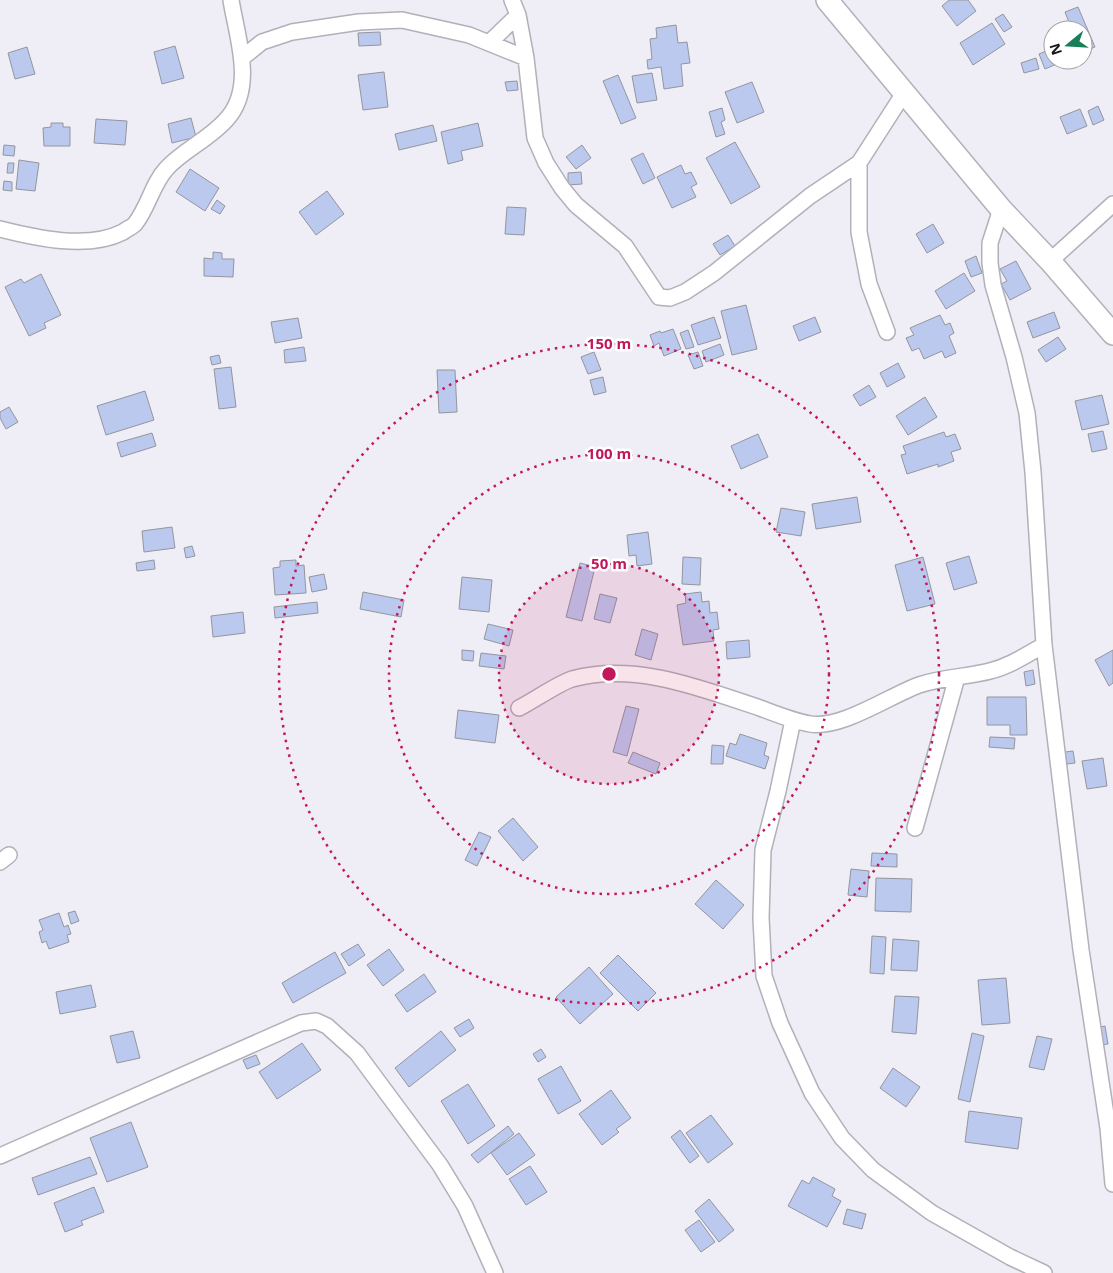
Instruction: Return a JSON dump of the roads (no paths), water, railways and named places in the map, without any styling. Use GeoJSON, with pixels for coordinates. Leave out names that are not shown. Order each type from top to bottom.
{"type":"FeatureCollection","features":[{"type":"Feature","properties":{"kind":"street"},"geometry":{"type":"LineString","coordinates":[[0,229],[35,238],[90,241],[118,234],[134,226],[162,173],[174,161],[227,119],[238,100],[243,79],[242,58],[231,0]]}},
{"type":"Feature","properties":{"kind":"street"},"geometry":{"type":"LineString","coordinates":[[512,0],[518,15],[526,58],[535,138],[546,163],[576,205],[625,246],[659,297],[670,298],[685,292],[714,274],[810,196],[859,163],[904,93]]}},
{"type":"Feature","properties":{"kind":"street"},"geometry":{"type":"LineString","coordinates":[[827,0],[1001,209],[1050,261],[1113,334]]}},
{"type":"Feature","properties":{"kind":"street"},"geometry":{"type":"LineString","coordinates":[[489,43],[518,15]]}},
{"type":"Feature","properties":{"kind":"street"},"geometry":{"type":"LineString","coordinates":[[242,58],[262,42],[292,32],[360,22],[402,20],[469,35],[526,58]]}},
{"type":"Feature","properties":{"kind":"street"},"geometry":{"type":"LineString","coordinates":[[236,31],[262,42]]}},
{"type":"Feature","properties":{"kind":"street"},"geometry":{"type":"LineString","coordinates":[[859,163],[859,232],[869,284],[887,332]]}},
{"type":"Feature","properties":{"kind":"street"},"geometry":{"type":"LineString","coordinates":[[1050,261],[1113,204]]}},
{"type":"Feature","properties":{"kind":"street"},"geometry":{"type":"LineString","coordinates":[[1001,209],[990,243],[990,263],[993,285],[1028,413],[1034,472],[1044,645],[1081,950],[1108,1128],[1113,1184]]}},
{"type":"Feature","properties":{"kind":"street"},"geometry":{"type":"LineString","coordinates":[[520,708],[570,679],[600,673],[636,674],[697,687],[812,725],[852,717],[922,684],[989,671],[1004,666],[1044,645]]}},
{"type":"Feature","properties":{"kind":"street"},"geometry":{"type":"LineString","coordinates":[[915,828],[956,677]]}},
{"type":"Feature","properties":{"kind":"street"},"geometry":{"type":"LineString","coordinates":[[793,720],[763,850],[761,918],[764,976],[780,1023],[812,1093],[842,1138],[873,1170],[932,1213],[1010,1257],[1044,1273]]}},
{"type":"Feature","properties":{"kind":"street"},"geometry":{"type":"LineString","coordinates":[[0,1156],[301,1023],[316,1021],[327,1026],[357,1053],[440,1165],[465,1206],[495,1273]]}}]}
